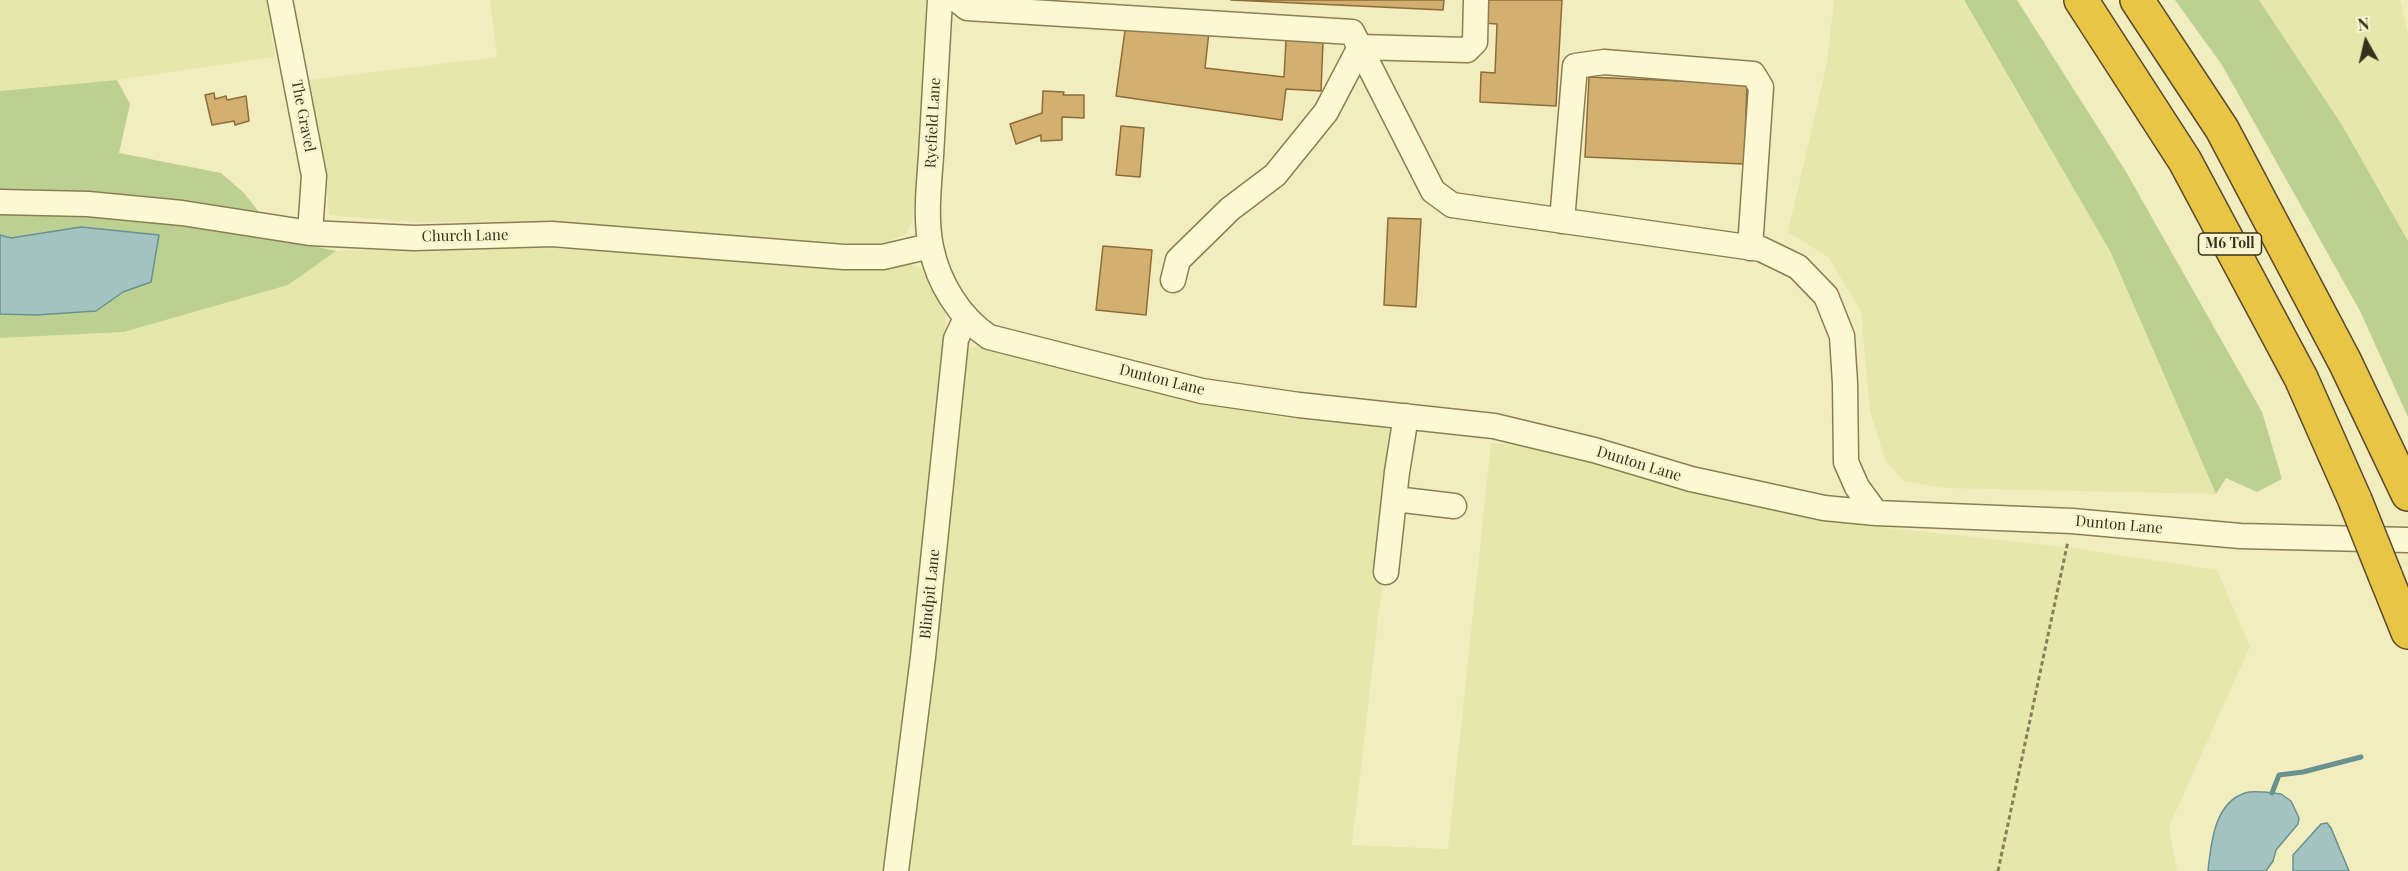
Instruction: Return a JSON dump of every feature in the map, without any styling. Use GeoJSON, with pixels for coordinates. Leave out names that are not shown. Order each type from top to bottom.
{"type":"FeatureCollection","features":[{"type":"Feature","properties":{"kind":"highway","name":"M6 Toll"},"geometry":{"type":"LineString","coordinates":[[2081,0],[2185,161],[2301,378],[2355,501],[2408,632]]}},
{"type":"Feature","properties":{"kind":"highway","name":"M6 Toll"},"geometry":{"type":"LineString","coordinates":[[2137,0],[2222,129],[2345,362],[2406,490]]}},
{"type":"Feature","properties":{"kind":"street","name":"The Gravel"},"geometry":{"type":"LineString","coordinates":[[280,0],[314,176],[310,233]]}},
{"type":"Feature","properties":{"kind":"street","name":"Ryefield Lane"},"geometry":{"type":"LineString","coordinates":[[930,246],[928,208],[940,0]]}},
{"type":"Feature","properties":{"kind":"street"},"geometry":{"type":"LineString","coordinates":[[957,0],[967,8],[1352,32],[1433,191],[1452,205],[1761,249],[1798,267],[1826,296],[1842,336],[1846,462],[1857,487],[1876,513]]}},
{"type":"Feature","properties":{"kind":"street"},"geometry":{"type":"LineString","coordinates":[[1360,47],[1467,50],[1475,42],[1476,0]]}},
{"type":"Feature","properties":{"kind":"street"},"geometry":{"type":"LineString","coordinates":[[1173,280],[1178,260],[1230,209],[1275,175],[1326,112],[1360,47]]}},
{"type":"Feature","properties":{"kind":"street"},"geometry":{"type":"LineString","coordinates":[[1562,221],[1575,66],[1604,62],[1753,74],[1761,87],[1750,248]]}},
{"type":"Feature","properties":{"kind":"street","name":"Church Lane"},"geometry":{"type":"LineString","coordinates":[[0,202],[88,204],[182,213],[310,233],[414,238],[552,234],[844,257],[883,257],[930,246]]}},
{"type":"Feature","properties":{"kind":"street","name":"Dunton Lane"},"geometry":{"type":"LineString","coordinates":[[930,246],[938,274],[966,318],[974,327],[989,337],[1202,391],[1299,405],[1494,426],[1594,450],[1691,479],[1824,508],[1876,513],[2072,521],[2240,536],[2408,540]]}},
{"type":"Feature","properties":{"kind":"street","name":"Blindpit Lane"},"geometry":{"type":"LineString","coordinates":[[896,871],[923,657],[956,339],[966,318]]}},
{"type":"Feature","properties":{"kind":"street"},"geometry":{"type":"LineString","coordinates":[[1386,572],[1406,416]]}},
{"type":"Feature","properties":{"kind":"street"},"geometry":{"type":"LineString","coordinates":[[1395,499],[1454,506]]}},
{"type":"Feature","properties":{"kind":"path"},"geometry":{"type":"LineString","coordinates":[[1998,871],[2072,521]]}},
{"type":"Feature","properties":{"kind":"green space"},"geometry":{"type":"Polygon","coordinates":[[[0,0],[266,0],[275,57],[117,80],[0,91],[0,0]]]}},
{"type":"Feature","properties":{"kind":"green space"},"geometry":{"type":"Polygon","coordinates":[[[490,0],[929,0],[919,174],[912,223],[906,234],[879,245],[550,223],[413,222],[329,215],[325,169],[308,80],[497,57],[490,0]]]}},
{"type":"Feature","properties":{"kind":"green space"},"geometry":{"type":"Polygon","coordinates":[[[1834,0],[1963,0],[2111,253],[2216,494],[1944,488],[1904,481],[1886,462],[1870,411],[1861,312],[1829,258],[1788,232],[1827,63],[1834,0]]]}},
{"type":"Feature","properties":{"kind":"green space"},"geometry":{"type":"Polygon","coordinates":[[[1964,0],[2017,0],[2125,170],[2262,412],[2282,479],[2257,492],[2226,478],[2216,494],[2111,253],[1964,0]]]}},
{"type":"Feature","properties":{"kind":"green space"},"geometry":{"type":"Polygon","coordinates":[[[2175,0],[2259,0],[2342,125],[2408,241],[2408,417],[2360,311],[2222,65],[2175,0]]]}},
{"type":"Feature","properties":{"kind":"green space"},"geometry":{"type":"Polygon","coordinates":[[[2259,0],[2400,0],[2408,33],[2408,241],[2342,125],[2259,0]]]}},
{"type":"Feature","properties":{"kind":"green space"},"geometry":{"type":"Polygon","coordinates":[[[117,80],[130,104],[119,153],[221,173],[244,193],[279,238],[336,251],[288,285],[124,332],[0,338],[0,91],[117,80]]]}},
{"type":"Feature","properties":{"kind":"green space"},"geometry":{"type":"Polygon","coordinates":[[[464,246],[604,250],[751,263],[909,264],[925,269],[945,312],[946,342],[903,718],[882,871],[0,871],[0,338],[124,332],[288,285],[336,251],[464,246]]]}},
{"type":"Feature","properties":{"kind":"green space"},"geometry":{"type":"Polygon","coordinates":[[[984,345],[1336,420],[1400,429],[1352,845],[1448,849],[1491,443],[1550,449],[1888,523],[1887,528],[2067,547],[2217,570],[2250,646],[2169,827],[2177,871],[902,871],[963,353],[969,348],[984,345]]]}},
{"type":"Feature","properties":{"kind":"water"},"geometry":{"type":"Polygon","coordinates":[[[81,227],[159,235],[151,282],[123,292],[96,311],[36,315],[0,314],[0,235],[11,238],[81,227]]]}},
{"type":"Feature","properties":{"kind":"water"},"geometry":{"type":"Polygon","coordinates":[[[2245,793],[2281,794],[2291,801],[2299,818],[2298,824],[2276,850],[2273,861],[2266,871],[2208,871],[2213,837],[2220,815],[2235,798],[2245,793]]]}},
{"type":"Feature","properties":{"kind":"water"},"geometry":{"type":"Polygon","coordinates":[[[2327,823],[2349,871],[2293,871],[2293,855],[2321,824],[2327,823]]]}},
{"type":"Feature","properties":{"kind":"building"},"geometry":{"type":"Polygon","coordinates":[[[1231,0],[1444,0],[1443,10],[1231,0]]]}},
{"type":"Feature","properties":{"kind":"building"},"geometry":{"type":"Polygon","coordinates":[[[1484,0],[1562,0],[1556,106],[1480,102],[1481,72],[1495,73],[1497,24],[1483,23],[1484,0]]]}},
{"type":"Feature","properties":{"kind":"building"},"geometry":{"type":"Polygon","coordinates":[[[1126,23],[1209,32],[1205,68],[1284,77],[1286,40],[1323,42],[1321,91],[1286,89],[1282,120],[1116,96],[1126,23]]]}},
{"type":"Feature","properties":{"kind":"building"},"geometry":{"type":"Polygon","coordinates":[[[1589,77],[1747,84],[1744,164],[1585,157],[1589,77]]]}},
{"type":"Feature","properties":{"kind":"building"},"geometry":{"type":"Polygon","coordinates":[[[1043,91],[1064,92],[1063,95],[1084,95],[1084,118],[1062,117],[1062,140],[1041,141],[1041,135],[1016,144],[1010,124],[1042,113],[1043,91]]]}},
{"type":"Feature","properties":{"kind":"building"},"geometry":{"type":"Polygon","coordinates":[[[214,93],[215,99],[226,96],[227,100],[246,96],[249,121],[235,125],[234,121],[212,125],[205,95],[214,93]]]}},
{"type":"Feature","properties":{"kind":"building"},"geometry":{"type":"Polygon","coordinates":[[[1121,126],[1144,128],[1140,177],[1116,175],[1121,126]]]}},
{"type":"Feature","properties":{"kind":"building"},"geometry":{"type":"Polygon","coordinates":[[[1388,218],[1421,219],[1416,307],[1384,305],[1388,218]]]}},
{"type":"Feature","properties":{"kind":"building"},"geometry":{"type":"Polygon","coordinates":[[[1103,246],[1152,250],[1146,315],[1096,310],[1103,246]]]}},
{"type":"Feature","properties":{"kind":"waterway"},"geometry":{"type":"LineString","coordinates":[[2272,793],[2279,775],[2303,772],[2361,757]]}}]}
